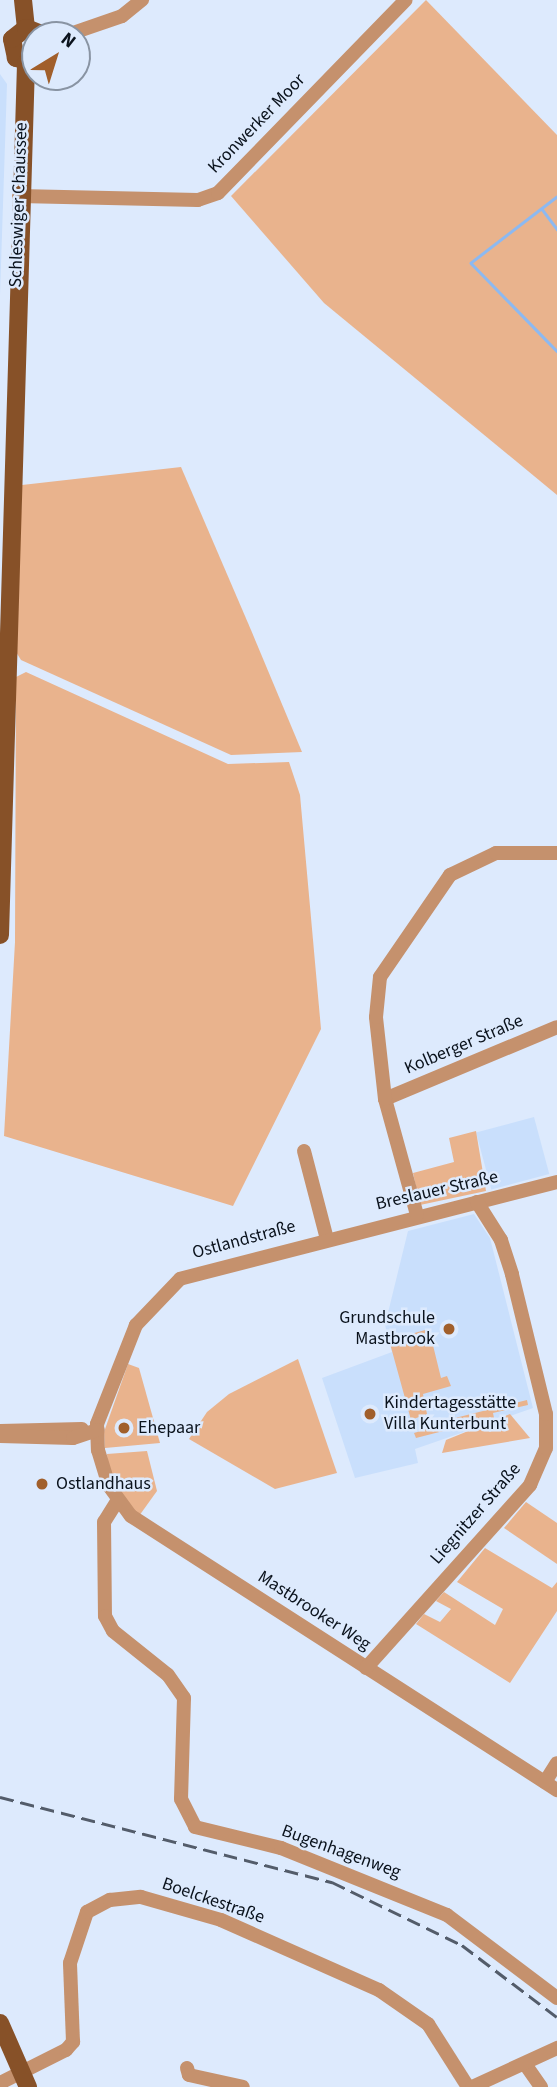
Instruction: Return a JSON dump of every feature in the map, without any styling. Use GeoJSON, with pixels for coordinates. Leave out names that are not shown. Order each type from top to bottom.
{"type":"FeatureCollection","features":[{"type":"Feature","properties":{"kind":"main road","name":"Schleswiger Chaussee"},"geometry":{"type":"LineString","coordinates":[[0,935],[6,479],[19,196],[16,47],[23,0]]}},
{"type":"Feature","properties":{"kind":"main road"},"geometry":{"type":"LineString","coordinates":[[0,2023],[25,2079]]}},
{"type":"Feature","properties":{"kind":"street"},"geometry":{"type":"LineString","coordinates":[[91,27],[122,16],[142,0]]}},
{"type":"Feature","properties":{"kind":"street","name":"Kronwerker Moor"},"geometry":{"type":"LineString","coordinates":[[19,196],[198,200],[218,193],[406,0]]}},
{"type":"Feature","properties":{"kind":"street"},"geometry":{"type":"LineString","coordinates":[[417,1215],[385,1099],[376,1017],[380,977],[393,952],[450,875],[496,853],[557,853]]}},
{"type":"Feature","properties":{"kind":"street","name":"Kolberger Straße"},"geometry":{"type":"LineString","coordinates":[[385,1099],[557,1027]]}},
{"type":"Feature","properties":{"kind":"street"},"geometry":{"type":"LineString","coordinates":[[304,1152],[327,1239]]}},
{"type":"Feature","properties":{"kind":"street","name":"Breslauer Straße"},"geometry":{"type":"LineString","coordinates":[[327,1239],[557,1182]]}},
{"type":"Feature","properties":{"kind":"street","name":"Liegnitzer Straße"},"geometry":{"type":"LineString","coordinates":[[366,1668],[530,1485],[552,1449],[512,1273],[501,1240],[477,1202]]}},
{"type":"Feature","properties":{"kind":"street","name":"Ostlandstraße"},"geometry":{"type":"LineString","coordinates":[[98,1430],[98,1416],[136,1325],[171,1286],[196,1271],[327,1239]]}},
{"type":"Feature","properties":{"kind":"street"},"geometry":{"type":"LineString","coordinates":[[0,1431],[98,1430]]}},
{"type":"Feature","properties":{"kind":"street"},"geometry":{"type":"LineString","coordinates":[[0,1436],[74,1438],[98,1430]]}},
{"type":"Feature","properties":{"kind":"street"},"geometry":{"type":"LineString","coordinates":[[98,1430],[97,1450],[116,1503]]}},
{"type":"Feature","properties":{"kind":"street","name":"Mastbrooker Weg"},"geometry":{"type":"LineString","coordinates":[[116,1503],[551,1786]]}},
{"type":"Feature","properties":{"kind":"street","name":"Bugenhagenweg"},"geometry":{"type":"LineString","coordinates":[[116,1503],[104,1522],[105,1616],[113,1632],[168,1675],[184,1698],[181,1798],[195,1827],[281,1848],[424,1905],[514,1961],[557,1998]]}},
{"type":"Feature","properties":{"kind":"street"},"geometry":{"type":"LineString","coordinates":[[551,1786],[557,1763]]}},
{"type":"Feature","properties":{"kind":"street","name":"Boelckestraße"},"geometry":{"type":"LineString","coordinates":[[25,2079],[72,2042],[70,1963],[87,1912],[110,1900],[141,1897],[221,1920],[379,1990],[428,2024],[470,2087]]}},
{"type":"Feature","properties":{"kind":"street"},"geometry":{"type":"LineString","coordinates":[[470,2087],[557,2048]]}},
{"type":"Feature","properties":{"kind":"street"},"geometry":{"type":"LineString","coordinates":[[525,2064],[541,2087]]}},
{"type":"Feature","properties":{"kind":"street"},"geometry":{"type":"LineString","coordinates":[[187,2068],[190,2075],[243,2087]]}},
{"type":"Feature","properties":{"kind":"street"},"geometry":{"type":"LineString","coordinates":[[0,2083],[25,2079]]}},
{"type":"Feature","properties":{"kind":"shaded area"},"geometry":{"type":"Polygon","coordinates":[[[426,0],[557,135],[557,495],[324,303],[231,196],[426,0]]]}},
{"type":"Feature","properties":{"kind":"shaded area"},"geometry":{"type":"Polygon","coordinates":[[[0,74],[7,84],[0,295],[0,74]]]}},
{"type":"Feature","properties":{"kind":"shaded area"},"geometry":{"type":"Polygon","coordinates":[[[181,467],[302,752],[231,755],[21,660],[16,652],[22,485],[181,467]]]}},
{"type":"Feature","properties":{"kind":"shaded area"},"geometry":{"type":"Polygon","coordinates":[[[26,672],[228,764],[289,762],[300,795],[321,1029],[233,1206],[4,1136],[15,942],[16,677],[26,672]]]}},
{"type":"Feature","properties":{"kind":"shaded area"},"geometry":{"type":"Polygon","coordinates":[[[534,1117],[549,1174],[491,1190],[476,1133],[534,1117]]]}},
{"type":"Feature","properties":{"kind":"shaded area"},"geometry":{"type":"Polygon","coordinates":[[[476,1131],[486,1191],[420,1205],[413,1173],[454,1162],[449,1138],[476,1131]]]}},
{"type":"Feature","properties":{"kind":"shaded area","name":"Grundschule Mastbrook"},"geometry":{"type":"Polygon","coordinates":[[[474,1214],[490,1238],[533,1408],[415,1449],[418,1463],[355,1478],[322,1378],[392,1352],[385,1325],[408,1231],[474,1214]]]}},
{"type":"Feature","properties":{"kind":"shaded area"},"geometry":{"type":"Polygon","coordinates":[[[429,1329],[441,1378],[447,1376],[451,1386],[423,1394],[427,1414],[411,1420],[389,1340],[429,1329]]]}},
{"type":"Feature","properties":{"kind":"shaded area"},"geometry":{"type":"Polygon","coordinates":[[[298,1359],[337,1473],[275,1489],[189,1439],[207,1412],[229,1394],[298,1359]]]}},
{"type":"Feature","properties":{"kind":"shaded area"},"geometry":{"type":"Polygon","coordinates":[[[128,1364],[139,1368],[160,1443],[105,1448],[104,1432],[128,1364]]]}},
{"type":"Feature","properties":{"kind":"shaded area"},"geometry":{"type":"Polygon","coordinates":[[[527,1400],[528,1405],[493,1413],[494,1418],[416,1438],[414,1433],[424,1430],[423,1426],[527,1400]]]}},
{"type":"Feature","properties":{"kind":"shaded area"},"geometry":{"type":"Polygon","coordinates":[[[510,1414],[530,1438],[442,1453],[446,1440],[510,1414]]]}},
{"type":"Feature","properties":{"kind":"shaded area"},"geometry":{"type":"Polygon","coordinates":[[[147,1451],[157,1491],[139,1516],[127,1508],[108,1473],[107,1454],[147,1451]]]}},
{"type":"Feature","properties":{"kind":"shaded area"},"geometry":{"type":"Polygon","coordinates":[[[526,1502],[557,1523],[557,1564],[504,1528],[526,1502]]]}},
{"type":"Feature","properties":{"kind":"shaded area"},"geometry":{"type":"Polygon","coordinates":[[[485,1548],[552,1588],[557,1582],[557,1611],[510,1683],[416,1624],[424,1614],[440,1622],[451,1609],[436,1601],[444,1592],[495,1625],[503,1609],[457,1582],[485,1548]]]}},
{"type":"Feature","properties":{"kind":"waterway"},"geometry":{"type":"LineString","coordinates":[[557,197],[471,263],[557,351]]}},
{"type":"Feature","properties":{"kind":"waterway"},"geometry":{"type":"LineString","coordinates":[[542,209],[557,229]]}},
{"type":"Feature","properties":{"kind":"railway"},"geometry":{"type":"LineString","coordinates":[[0,1797],[332,1882],[462,1945],[557,2017]]}},
{"type":"Feature","properties":{"kind":"place","name":"Grundschule Mastbrook"},"geometry":{"type":"Point","coordinates":[449,1329]}},
{"type":"Feature","properties":{"kind":"place","name":"Kindertagesstätte Villa Kunterbunt"},"geometry":{"type":"Point","coordinates":[370,1414]}},
{"type":"Feature","properties":{"kind":"place","name":"Ehepaar"},"geometry":{"type":"Point","coordinates":[124,1428]}},
{"type":"Feature","properties":{"kind":"place","name":"Ostlandhaus"},"geometry":{"type":"Point","coordinates":[42,1484]}}]}
